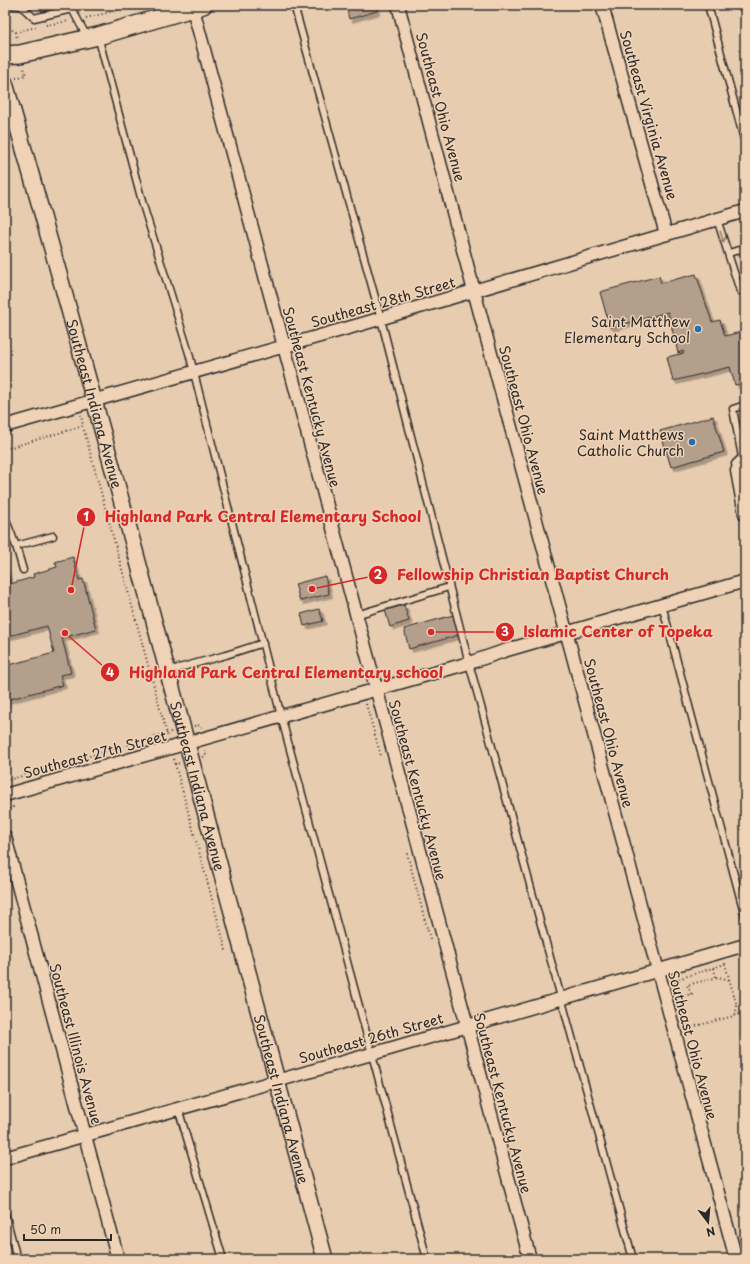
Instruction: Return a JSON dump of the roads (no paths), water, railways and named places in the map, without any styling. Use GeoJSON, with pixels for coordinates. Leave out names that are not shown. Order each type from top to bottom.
{"type":"FeatureCollection","features":[{"type":"Feature","properties":{"kind":"main road"},"geometry":{"type":"LineString","coordinates":[[5,55],[20,54],[93,37],[196,6]]}},
{"type":"Feature","properties":{"kind":"street","name":"Southeast Ohio Avenue"},"geometry":{"type":"LineString","coordinates":[[398,5],[566,633],[736,1259]]}},
{"type":"Feature","properties":{"kind":"street","name":"Southeast Virginia Avenue"},"geometry":{"type":"LineString","coordinates":[[602,5],[666,234]]}},
{"type":"Feature","properties":{"kind":"street","name":"Southeast Kentucky Avenue"},"geometry":{"type":"LineString","coordinates":[[196,6],[283,347],[530,1259]]}},
{"type":"Feature","properties":{"kind":"street","name":"Southeast Indiana Avenue"},"geometry":{"type":"LineString","coordinates":[[5,83],[48,231],[325,1259]]}},
{"type":"Feature","properties":{"kind":"street","name":"Southeast 28th Street"},"geometry":{"type":"LineString","coordinates":[[5,426],[382,319],[745,211]]}},
{"type":"Feature","properties":{"kind":"street"},"geometry":{"type":"LineString","coordinates":[[737,471],[745,514]]}},
{"type":"Feature","properties":{"kind":"street","name":"Southeast 27th Street"},"geometry":{"type":"LineString","coordinates":[[5,795],[376,690],[745,581]]}},
{"type":"Feature","properties":{"kind":"street","name":"Southeast Illinois Avenue"},"geometry":{"type":"LineString","coordinates":[[5,837],[118,1259]]}},
{"type":"Feature","properties":{"kind":"street","name":"Southeast 26th Street"},"geometry":{"type":"LineString","coordinates":[[5,1158],[745,945]]}},
{"type":"Feature","properties":{"kind":"lane"},"geometry":{"type":"LineString","coordinates":[[10,5],[21,6],[34,18],[72,9],[93,37],[189,353],[281,716],[427,1259]]}},
{"type":"Feature","properties":{"kind":"lane"},"geometry":{"type":"LineString","coordinates":[[294,5],[382,319],[469,663],[633,1259]]}},
{"type":"Feature","properties":{"kind":"lane"},"geometry":{"type":"LineString","coordinates":[[708,5],[745,143]]}},
{"type":"Feature","properties":{"kind":"lane"},"geometry":{"type":"LineString","coordinates":[[717,219],[740,291],[745,289]]}},
{"type":"Feature","properties":{"kind":"lane"},"geometry":{"type":"LineString","coordinates":[[729,253],[745,248]]}},
{"type":"Feature","properties":{"kind":"lane"},"geometry":{"type":"LineString","coordinates":[[737,471],[735,464],[744,457],[733,409],[745,405]]}},
{"type":"Feature","properties":{"kind":"lane"},"geometry":{"type":"LineString","coordinates":[[5,517],[23,570]]}},
{"type":"Feature","properties":{"kind":"lane"},"geometry":{"type":"LineString","coordinates":[[16,546],[53,536]]}},
{"type":"Feature","properties":{"kind":"lane"},"geometry":{"type":"LineString","coordinates":[[356,615],[449,587]]}},
{"type":"Feature","properties":{"kind":"lane"},"geometry":{"type":"LineString","coordinates":[[662,605],[745,916]]}},
{"type":"Feature","properties":{"kind":"lane"},"geometry":{"type":"LineString","coordinates":[[167,671],[226,656],[263,643]]}},
{"type":"Feature","properties":{"kind":"lane"},"geometry":{"type":"LineString","coordinates":[[178,1108],[223,1259]]}},
{"type":"Feature","properties":{"kind":"lane"},"geometry":{"type":"LineString","coordinates":[[5,1213],[17,1259]]}},
{"type":"Feature","properties":{"kind":"place","name":"Saint Matthew Elementary School"},"geometry":{"type":"Point","coordinates":[698,329]}},
{"type":"Feature","properties":{"kind":"place","name":"Saint Matthews Catholic Church"},"geometry":{"type":"Point","coordinates":[692,442]}},
{"type":"Feature","properties":{"kind":"place","name":"Fellowship Christian Baptist Church"},"geometry":{"type":"Point","coordinates":[312,589]}},
{"type":"Feature","properties":{"kind":"place","name":"Highland Park Central Elementary School"},"geometry":{"type":"Point","coordinates":[71,590]}},
{"type":"Feature","properties":{"kind":"place","name":"Islamic Center of Topeka"},"geometry":{"type":"Point","coordinates":[431,632]}},
{"type":"Feature","properties":{"kind":"place","name":"Highland Park Central Elementary school"},"geometry":{"type":"Point","coordinates":[65,633]}}]}
